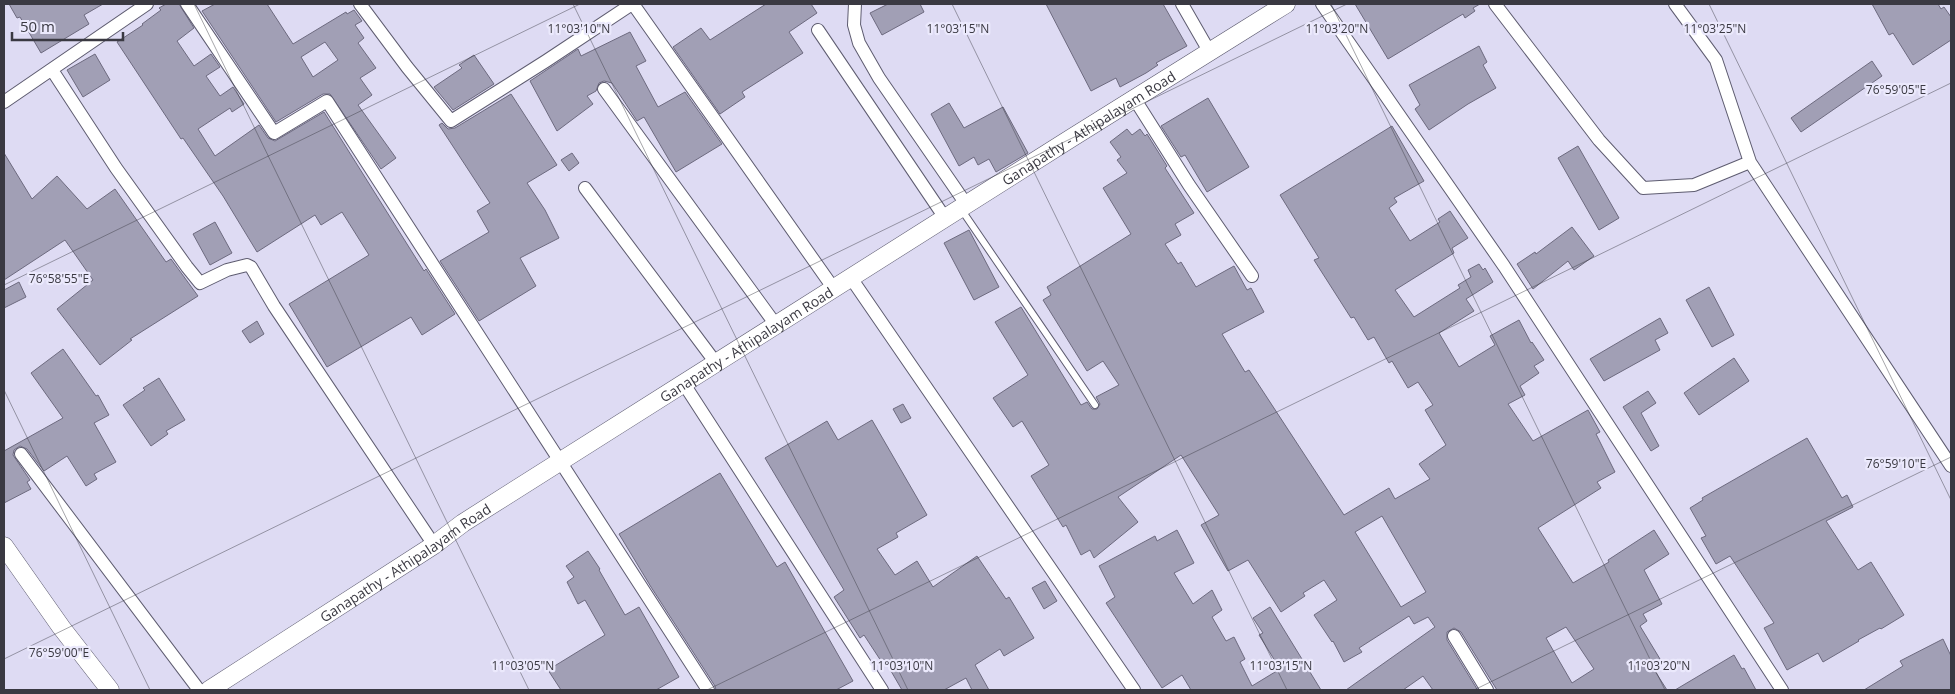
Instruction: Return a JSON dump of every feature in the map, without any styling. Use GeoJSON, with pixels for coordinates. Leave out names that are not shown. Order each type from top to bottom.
{"type":"FeatureCollection","features":[{"type":"Feature","properties":{"kind":"main road","name":"Ganapathy - Athipalayam Road"},"geometry":{"type":"LineString","coordinates":[[209,690],[434,545],[463,523],[1134,98],[1286,4]]}},
{"type":"Feature","properties":{"kind":"main road"},"geometry":{"type":"LineString","coordinates":[[4,546],[61,627],[110,690]]}},
{"type":"Feature","properties":{"kind":"street"},"geometry":{"type":"LineString","coordinates":[[4,102],[147,4]]}},
{"type":"Feature","properties":{"kind":"street"},"geometry":{"type":"LineString","coordinates":[[187,4],[274,133],[327,101],[559,463],[708,690]]}},
{"type":"Feature","properties":{"kind":"street"},"geometry":{"type":"LineString","coordinates":[[360,4],[407,68],[451,121],[632,4],[834,289]]}},
{"type":"Feature","properties":{"kind":"street"},"geometry":{"type":"LineString","coordinates":[[855,4],[854,24],[859,43],[879,78],[963,206]]}},
{"type":"Feature","properties":{"kind":"street"},"geometry":{"type":"LineString","coordinates":[[1182,4],[1209,51]]}},
{"type":"Feature","properties":{"kind":"street"},"geometry":{"type":"LineString","coordinates":[[1322,4],[1504,266],[1782,690]]}},
{"type":"Feature","properties":{"kind":"street"},"geometry":{"type":"LineString","coordinates":[[1495,4],[1599,140],[1643,188],[1694,185],[1750,162]]}},
{"type":"Feature","properties":{"kind":"street"},"geometry":{"type":"LineString","coordinates":[[1675,4],[1716,60],[1750,162],[1951,466]]}},
{"type":"Feature","properties":{"kind":"street"},"geometry":{"type":"LineString","coordinates":[[818,30],[945,218]]}},
{"type":"Feature","properties":{"kind":"street"},"geometry":{"type":"LineString","coordinates":[[52,70],[116,168],[186,267],[200,283],[227,270],[247,264],[251,267],[274,306],[434,545]]}},
{"type":"Feature","properties":{"kind":"street"},"geometry":{"type":"LineString","coordinates":[[604,90],[776,325]]}},
{"type":"Feature","properties":{"kind":"street"},"geometry":{"type":"LineString","coordinates":[[1134,98],[1189,185],[1252,276]]}},
{"type":"Feature","properties":{"kind":"street"},"geometry":{"type":"LineString","coordinates":[[585,188],[716,363]]}},
{"type":"Feature","properties":{"kind":"street"},"geometry":{"type":"LineString","coordinates":[[851,278],[1134,690]]}},
{"type":"Feature","properties":{"kind":"street"},"geometry":{"type":"LineString","coordinates":[[684,384],[882,690]]}},
{"type":"Feature","properties":{"kind":"street"},"geometry":{"type":"LineString","coordinates":[[21,454],[199,690]]}},
{"type":"Feature","properties":{"kind":"street"},"geometry":{"type":"LineString","coordinates":[[1454,636],[1488,690]]}},
{"type":"Feature","properties":{"kind":"lane"},"geometry":{"type":"LineString","coordinates":[[963,206],[1095,405]]}},
{"type":"Feature","properties":{"kind":"building"},"geometry":{"type":"Polygon","coordinates":[[[9,4],[103,4],[84,15],[89,24],[41,53],[20,17],[17,18],[9,4]]]}},
{"type":"Feature","properties":{"kind":"building"},"geometry":{"type":"Polygon","coordinates":[[[166,4],[179,4],[194,28],[177,41],[194,66],[211,54],[220,67],[206,76],[220,96],[233,87],[244,104],[232,112],[230,108],[198,129],[215,156],[259,125],[268,138],[275,141],[324,112],[424,271],[426,269],[455,314],[422,335],[411,317],[327,367],[289,304],[369,255],[342,212],[321,225],[315,215],[257,252],[223,196],[183,138],[181,139],[117,42],[143,25],[161,10],[159,8],[166,4]]]}},
{"type":"Feature","properties":{"kind":"building"},"geometry":{"type":"Polygon","coordinates":[[[215,4],[267,4],[293,44],[346,12],[347,14],[354,10],[362,21],[355,25],[364,38],[358,43],[376,68],[360,78],[372,95],[358,105],[396,158],[381,169],[330,94],[323,94],[276,122],[202,11],[215,4]],[[325,42],[301,57],[313,77],[338,60],[325,42]]]}},
{"type":"Feature","properties":{"kind":"building"},"geometry":{"type":"Polygon","coordinates":[[[766,4],[811,4],[817,13],[789,32],[803,53],[742,92],[745,97],[720,114],[673,47],[701,28],[710,40],[766,4]]]}},
{"type":"Feature","properties":{"kind":"building"},"geometry":{"type":"Polygon","coordinates":[[[888,4],[920,4],[924,12],[882,35],[870,13],[888,4]]]}},
{"type":"Feature","properties":{"kind":"building"},"geometry":{"type":"Polygon","coordinates":[[[1046,4],[1163,4],[1187,46],[1156,63],[1158,65],[1120,87],[1116,78],[1091,91],[1046,4]]]}},
{"type":"Feature","properties":{"kind":"building"},"geometry":{"type":"Polygon","coordinates":[[[1355,4],[1480,4],[1473,8],[1475,11],[1465,18],[1463,14],[1388,59],[1355,4]]]}},
{"type":"Feature","properties":{"kind":"building"},"geometry":{"type":"Polygon","coordinates":[[[1872,4],[1938,4],[1941,9],[1944,7],[1951,17],[1951,40],[1913,65],[1893,33],[1889,35],[1872,4]]]}},
{"type":"Feature","properties":{"kind":"building"},"geometry":{"type":"Polygon","coordinates":[[[630,32],[646,61],[636,66],[658,107],[685,92],[722,144],[676,172],[644,117],[637,121],[612,83],[604,81],[599,83],[596,91],[587,96],[593,104],[557,131],[530,81],[578,49],[581,56],[630,32]]]}},
{"type":"Feature","properties":{"kind":"building"},"geometry":{"type":"Polygon","coordinates":[[[1479,46],[1487,62],[1483,65],[1496,88],[1429,130],[1415,109],[1420,105],[1409,85],[1479,46]]]}},
{"type":"Feature","properties":{"kind":"building"},"geometry":{"type":"Polygon","coordinates":[[[95,54],[110,80],[83,97],[67,70],[95,54]]]}},
{"type":"Feature","properties":{"kind":"building"},"geometry":{"type":"Polygon","coordinates":[[[474,55],[494,84],[453,110],[434,87],[462,68],[459,65],[474,55]]]}},
{"type":"Feature","properties":{"kind":"building"},"geometry":{"type":"Polygon","coordinates":[[[1872,61],[1882,76],[1801,132],[1791,118],[1872,61]]]}},
{"type":"Feature","properties":{"kind":"building"},"geometry":{"type":"Polygon","coordinates":[[[511,94],[557,165],[527,183],[545,210],[559,238],[520,258],[536,286],[479,321],[440,261],[489,232],[477,211],[490,203],[439,125],[442,123],[448,129],[455,128],[511,94]]]}},
{"type":"Feature","properties":{"kind":"building"},"geometry":{"type":"Polygon","coordinates":[[[1208,98],[1249,167],[1207,192],[1185,155],[1181,157],[1161,126],[1208,98]]]}},
{"type":"Feature","properties":{"kind":"building"},"geometry":{"type":"Polygon","coordinates":[[[949,103],[964,128],[1003,107],[1028,153],[996,172],[989,159],[978,165],[974,157],[959,166],[931,114],[949,103]]]}},
{"type":"Feature","properties":{"kind":"building"},"geometry":{"type":"Polygon","coordinates":[[[1392,126],[1424,181],[1394,198],[1397,202],[1389,208],[1410,241],[1440,222],[1438,219],[1450,211],[1468,238],[1452,248],[1454,253],[1395,290],[1414,317],[1460,288],[1458,285],[1471,277],[1468,270],[1479,264],[1483,270],[1485,268],[1493,282],[1466,299],[1474,311],[1439,333],[1459,367],[1495,345],[1490,336],[1519,320],[1531,343],[1544,360],[1534,366],[1539,373],[1520,386],[1525,395],[1508,404],[1533,441],[1588,410],[1600,432],[1596,434],[1615,472],[1597,482],[1601,488],[1538,528],[1573,583],[1609,562],[1608,560],[1654,530],[1669,554],[1644,570],[1662,604],[1643,614],[1647,621],[1640,626],[1660,659],[1651,665],[1667,690],[1497,690],[1461,632],[1454,628],[1447,632],[1447,640],[1477,689],[1433,690],[1423,676],[1403,690],[1346,690],[1435,627],[1428,617],[1414,624],[1409,616],[1359,648],[1362,652],[1344,662],[1333,641],[1314,615],[1337,600],[1324,580],[1303,593],[1305,596],[1281,612],[1248,560],[1228,571],[1201,525],[1219,515],[1181,455],[1118,497],[1138,522],[1094,558],[1090,550],[1081,555],[1066,525],[1063,527],[1031,476],[1049,465],[1022,421],[1013,427],[993,398],[1028,375],[995,322],[1021,307],[1081,405],[1087,402],[1092,409],[1097,409],[1100,404],[1096,397],[1119,385],[1103,361],[1087,371],[1043,300],[1051,295],[1047,287],[1131,234],[1103,188],[1127,173],[1117,160],[1121,157],[1110,142],[1127,129],[1132,135],[1140,129],[1145,136],[1147,134],[1167,166],[1165,168],[1194,213],[1175,224],[1181,235],[1165,244],[1178,264],[1181,262],[1196,287],[1234,266],[1247,290],[1251,288],[1264,312],[1222,334],[1245,372],[1249,370],[1344,515],[1389,488],[1395,499],[1430,479],[1419,464],[1446,445],[1425,410],[1433,405],[1418,382],[1408,388],[1392,361],[1389,363],[1374,337],[1368,340],[1354,317],[1351,318],[1314,260],[1319,258],[1280,195],[1392,126]],[[1382,516],[1355,532],[1401,607],[1426,592],[1382,516]],[[1566,627],[1546,638],[1572,683],[1594,669],[1566,627]]]}},
{"type":"Feature","properties":{"kind":"building"},"geometry":{"type":"Polygon","coordinates":[[[1578,146],[1619,218],[1599,230],[1558,158],[1578,146]]]}},
{"type":"Feature","properties":{"kind":"building"},"geometry":{"type":"Polygon","coordinates":[[[4,153],[32,199],[57,176],[87,209],[115,189],[166,262],[171,259],[198,296],[130,339],[132,340],[100,365],[57,309],[93,280],[65,240],[4,280],[4,153]]]}},
{"type":"Feature","properties":{"kind":"building"},"geometry":{"type":"Polygon","coordinates":[[[572,153],[579,163],[569,171],[561,160],[572,153]]]}},
{"type":"Feature","properties":{"kind":"building"},"geometry":{"type":"Polygon","coordinates":[[[215,222],[232,253],[210,265],[193,234],[215,222]]]}},
{"type":"Feature","properties":{"kind":"building"},"geometry":{"type":"Polygon","coordinates":[[[1572,227],[1594,256],[1574,270],[1568,261],[1533,289],[1517,264],[1535,252],[1536,254],[1572,227]]]}},
{"type":"Feature","properties":{"kind":"building"},"geometry":{"type":"Polygon","coordinates":[[[969,230],[999,287],[974,300],[944,243],[969,230]]]}},
{"type":"Feature","properties":{"kind":"building"},"geometry":{"type":"Polygon","coordinates":[[[19,282],[26,297],[4,308],[4,290],[19,282]]]}},
{"type":"Feature","properties":{"kind":"building"},"geometry":{"type":"Polygon","coordinates":[[[1709,287],[1734,335],[1712,347],[1686,300],[1709,287]]]}},
{"type":"Feature","properties":{"kind":"building"},"geometry":{"type":"Polygon","coordinates":[[[1660,318],[1668,333],[1655,340],[1660,350],[1604,381],[1590,359],[1660,318]]]}},
{"type":"Feature","properties":{"kind":"building"},"geometry":{"type":"Polygon","coordinates":[[[257,321],[264,334],[250,343],[242,331],[257,321]]]}},
{"type":"Feature","properties":{"kind":"building"},"geometry":{"type":"Polygon","coordinates":[[[63,349],[96,396],[98,395],[109,415],[94,423],[116,462],[94,474],[97,479],[86,486],[67,456],[44,471],[27,449],[20,446],[14,450],[13,455],[30,480],[27,482],[31,489],[4,503],[4,451],[63,418],[31,373],[63,349]]]}},
{"type":"Feature","properties":{"kind":"building"},"geometry":{"type":"Polygon","coordinates":[[[1734,358],[1749,381],[1699,415],[1684,393],[1734,358]]]}},
{"type":"Feature","properties":{"kind":"building"},"geometry":{"type":"Polygon","coordinates":[[[159,378],[185,420],[166,431],[168,434],[151,446],[123,405],[145,390],[143,388],[159,378]]]}},
{"type":"Feature","properties":{"kind":"building"},"geometry":{"type":"Polygon","coordinates":[[[1648,391],[1656,403],[1641,413],[1659,446],[1651,451],[1623,407],[1648,391]]]}},
{"type":"Feature","properties":{"kind":"building"},"geometry":{"type":"Polygon","coordinates":[[[903,404],[911,418],[901,423],[893,409],[903,404]]]}},
{"type":"Feature","properties":{"kind":"building"},"geometry":{"type":"Polygon","coordinates":[[[872,420],[927,515],[896,533],[898,537],[877,549],[895,575],[917,561],[933,587],[977,556],[1006,599],[1009,597],[1034,638],[1004,656],[1000,649],[975,665],[989,690],[972,690],[966,678],[944,690],[902,690],[884,659],[881,661],[864,635],[860,638],[834,597],[844,590],[765,458],[827,421],[838,440],[872,420]]]}},
{"type":"Feature","properties":{"kind":"building"},"geometry":{"type":"Polygon","coordinates":[[[1807,438],[1842,498],[1847,495],[1853,507],[1826,521],[1858,570],[1871,562],[1904,615],[1823,662],[1818,653],[1787,670],[1764,628],[1774,623],[1730,556],[1716,564],[1701,538],[1706,536],[1690,508],[1703,500],[1702,498],[1807,438]]]}},
{"type":"Feature","properties":{"kind":"building"},"geometry":{"type":"Polygon","coordinates":[[[720,473],[777,567],[785,562],[853,681],[836,690],[716,690],[619,534],[720,473]]]}},
{"type":"Feature","properties":{"kind":"building"},"geometry":{"type":"Polygon","coordinates":[[[1177,530],[1194,563],[1174,573],[1193,604],[1212,590],[1222,610],[1212,617],[1226,641],[1234,637],[1245,659],[1240,662],[1252,686],[1280,669],[1259,635],[1263,633],[1253,618],[1270,607],[1321,690],[1191,690],[1182,675],[1162,688],[1106,603],[1115,597],[1099,566],[1155,536],[1157,541],[1177,530]]]}},
{"type":"Feature","properties":{"kind":"building"},"geometry":{"type":"Polygon","coordinates":[[[588,551],[625,615],[639,607],[679,677],[656,690],[561,690],[548,670],[605,635],[585,600],[578,604],[567,582],[574,577],[566,566],[588,551]]]}},
{"type":"Feature","properties":{"kind":"building"},"geometry":{"type":"Polygon","coordinates":[[[1045,581],[1057,601],[1044,609],[1032,588],[1045,581]]]}},
{"type":"Feature","properties":{"kind":"building"},"geometry":{"type":"Polygon","coordinates":[[[1943,639],[1951,656],[1951,690],[1864,690],[1903,666],[1900,661],[1943,639]]]}},
{"type":"Feature","properties":{"kind":"building"},"geometry":{"type":"Polygon","coordinates":[[[1734,655],[1742,669],[1744,668],[1756,690],[1675,690],[1734,655]]]}}]}
